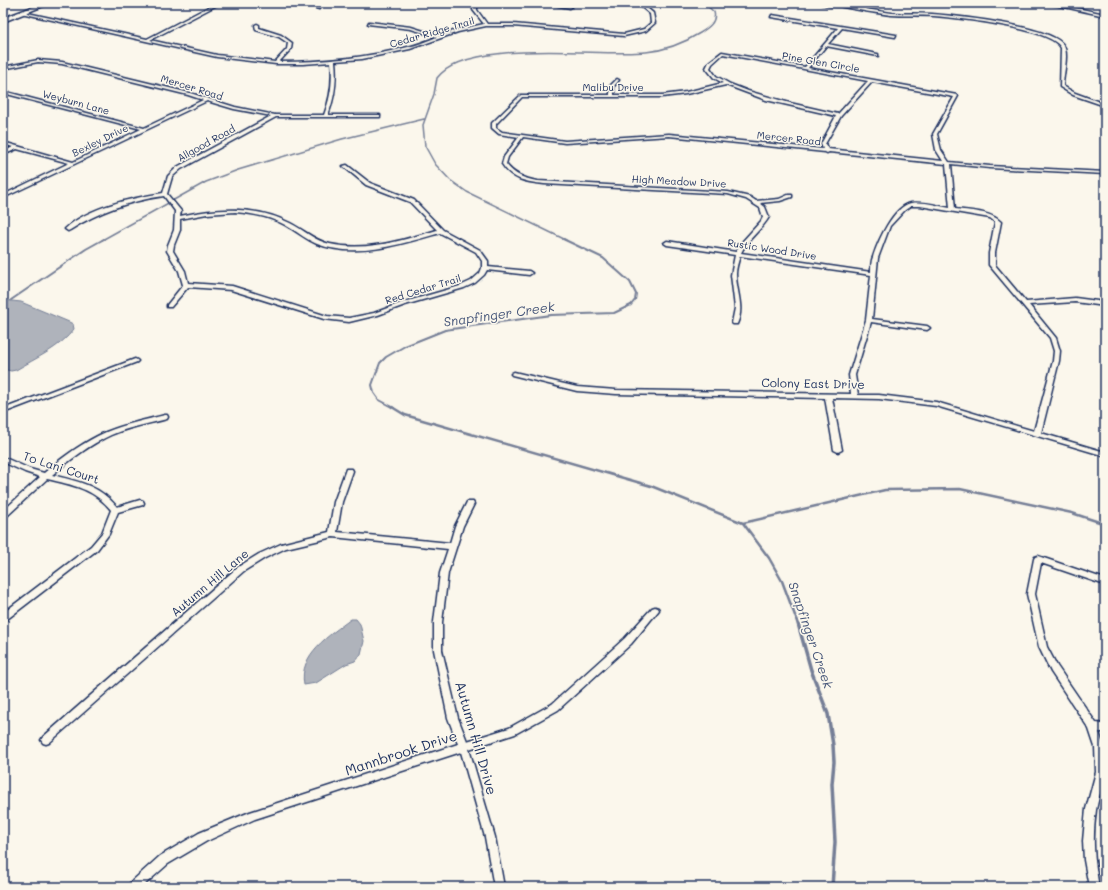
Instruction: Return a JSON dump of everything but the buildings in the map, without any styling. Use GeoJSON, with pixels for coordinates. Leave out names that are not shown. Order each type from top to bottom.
{"type":"FeatureCollection","features":[{"type":"Feature","properties":{"kind":"main road"},"geometry":{"type":"LineString","coordinates":[[3,16],[37,3]]}},
{"type":"Feature","properties":{"kind":"main road"},"geometry":{"type":"LineString","coordinates":[[3,20],[48,3]]}},
{"type":"Feature","properties":{"kind":"street"},"geometry":{"type":"LineString","coordinates":[[148,40],[219,3]]}},
{"type":"Feature","properties":{"kind":"street"},"geometry":{"type":"LineString","coordinates":[[318,3],[318,8]]}},
{"type":"Feature","properties":{"kind":"street"},"geometry":{"type":"LineString","coordinates":[[479,3],[474,6],[475,10],[486,25]]}},
{"type":"Feature","properties":{"kind":"street"},"geometry":{"type":"LineString","coordinates":[[544,3],[570,7]]}},
{"type":"Feature","properties":{"kind":"street","name":"Cedar Ridge Trail"},"geometry":{"type":"LineString","coordinates":[[23,13],[235,59],[276,63],[333,61],[362,58],[398,51],[461,30],[486,25],[513,25],[596,34],[632,34],[645,30],[653,23],[652,14],[639,3]]}},
{"type":"Feature","properties":{"kind":"street"},"geometry":{"type":"LineString","coordinates":[[821,3],[888,13],[946,16],[1037,31],[1054,39],[1062,45],[1064,51],[1060,71],[1061,86],[1065,90],[1105,105]]}},
{"type":"Feature","properties":{"kind":"street"},"geometry":{"type":"LineString","coordinates":[[863,9],[868,3]]}},
{"type":"Feature","properties":{"kind":"street"},"geometry":{"type":"LineString","coordinates":[[1048,3],[1105,15]]}},
{"type":"Feature","properties":{"kind":"street"},"geometry":{"type":"LineString","coordinates":[[772,16],[895,36]]}},
{"type":"Feature","properties":{"kind":"street"},"geometry":{"type":"LineString","coordinates":[[368,23],[411,28],[440,38]]}},
{"type":"Feature","properties":{"kind":"street"},"geometry":{"type":"LineString","coordinates":[[257,25],[257,29],[280,36],[290,42],[289,49],[276,63]]}},
{"type":"Feature","properties":{"kind":"street"},"geometry":{"type":"LineString","coordinates":[[806,68],[841,27]]}},
{"type":"Feature","properties":{"kind":"street"},"geometry":{"type":"LineString","coordinates":[[825,45],[877,55]]}},
{"type":"Feature","properties":{"kind":"street","name":"Pine Glen Circle"},"geometry":{"type":"LineString","coordinates":[[840,115],[785,103],[726,84],[715,76],[708,68],[722,53],[956,96],[935,134],[935,141],[943,159],[948,163],[953,209]]}},
{"type":"Feature","properties":{"kind":"street","name":"Mercer Road"},"geometry":{"type":"LineString","coordinates":[[3,68],[38,61],[62,63],[161,86],[234,108],[275,116],[378,116]]}},
{"type":"Feature","properties":{"kind":"street"},"geometry":{"type":"LineString","coordinates":[[326,115],[334,95],[335,85],[333,61]]}},
{"type":"Feature","properties":{"kind":"street"},"geometry":{"type":"LineString","coordinates":[[612,96],[612,86],[617,80]]}},
{"type":"Feature","properties":{"kind":"street"},"geometry":{"type":"LineString","coordinates":[[827,152],[823,144],[840,115],[871,80]]}},
{"type":"Feature","properties":{"kind":"street","name":"Malibu Drive"},"geometry":{"type":"LineString","coordinates":[[506,112],[521,96],[673,95],[726,84]]}},
{"type":"Feature","properties":{"kind":"street","name":"Weyburn Lane"},"geometry":{"type":"LineString","coordinates":[[3,92],[144,129]]}},
{"type":"Feature","properties":{"kind":"street","name":"Bexley Drive"},"geometry":{"type":"LineString","coordinates":[[3,197],[206,100]]}},
{"type":"Feature","properties":{"kind":"street","name":"Mercer Road"},"geometry":{"type":"LineString","coordinates":[[506,112],[494,124],[494,128],[501,133],[571,142],[669,135],[948,163],[1044,171],[1105,173]]}},
{"type":"Feature","properties":{"kind":"street","name":"Allgood Road"},"geometry":{"type":"LineString","coordinates":[[165,194],[170,176],[179,168],[275,116]]}},
{"type":"Feature","properties":{"kind":"street","name":"High Meadow Drive"},"geometry":{"type":"LineString","coordinates":[[522,136],[506,157],[504,164],[507,170],[513,175],[522,178],[551,183],[728,192],[757,202]]}},
{"type":"Feature","properties":{"kind":"street"},"geometry":{"type":"LineString","coordinates":[[3,143],[73,163]]}},
{"type":"Feature","properties":{"kind":"street"},"geometry":{"type":"LineString","coordinates":[[3,154],[17,147]]}},
{"type":"Feature","properties":{"kind":"street"},"geometry":{"type":"LineString","coordinates":[[345,166],[368,184],[412,200],[441,231],[478,251],[484,261],[485,268],[529,273]]}},
{"type":"Feature","properties":{"kind":"street"},"geometry":{"type":"LineString","coordinates":[[68,229],[81,219],[111,206],[165,194],[178,211],[179,218],[177,230],[170,251],[182,271],[186,285],[169,306]]}},
{"type":"Feature","properties":{"kind":"street"},"geometry":{"type":"LineString","coordinates":[[757,202],[780,200],[790,196]]}},
{"type":"Feature","properties":{"kind":"street"},"geometry":{"type":"LineString","coordinates":[[736,323],[738,314],[734,271],[738,253],[743,244],[763,223],[766,217],[765,211],[757,202]]}},
{"type":"Feature","properties":{"kind":"street"},"geometry":{"type":"LineString","coordinates":[[855,396],[852,375],[869,320],[875,258],[888,226],[903,209],[910,205],[920,204],[953,209],[992,217],[998,222],[992,253],[992,265],[1052,338],[1057,351],[1056,361],[1037,433]]}},
{"type":"Feature","properties":{"kind":"street"},"geometry":{"type":"LineString","coordinates":[[179,218],[213,211],[253,212],[275,217],[290,225],[310,239],[320,243],[352,249],[389,246],[441,231]]}},
{"type":"Feature","properties":{"kind":"street","name":"Rustic Wood Drive"},"geometry":{"type":"LineString","coordinates":[[667,243],[873,274]]}},
{"type":"Feature","properties":{"kind":"street","name":"Red Cedar Trail"},"geometry":{"type":"LineString","coordinates":[[186,285],[232,288],[326,318],[349,320],[376,314],[403,304],[462,287],[478,279],[485,268]]}},
{"type":"Feature","properties":{"kind":"street"},"geometry":{"type":"LineString","coordinates":[[1024,304],[1075,300],[1105,304]]}},
{"type":"Feature","properties":{"kind":"street"},"geometry":{"type":"LineString","coordinates":[[869,320],[927,328]]}},
{"type":"Feature","properties":{"kind":"street"},"geometry":{"type":"LineString","coordinates":[[3,411],[135,361]]}},
{"type":"Feature","properties":{"kind":"street","name":"Colony East Drive"},"geometry":{"type":"LineString","coordinates":[[514,374],[562,386],[616,392],[855,396],[879,397],[936,404],[1105,454]]}},
{"type":"Feature","properties":{"kind":"street"},"geometry":{"type":"LineString","coordinates":[[828,396],[838,450]]}},
{"type":"Feature","properties":{"kind":"street"},"geometry":{"type":"LineString","coordinates":[[3,515],[70,458],[100,437],[123,428],[165,416]]}},
{"type":"Feature","properties":{"kind":"street","name":"To Lani Court"},"geometry":{"type":"LineString","coordinates":[[3,459],[32,472],[95,490],[109,500],[115,510]]}},
{"type":"Feature","properties":{"kind":"street"},"geometry":{"type":"LineString","coordinates":[[333,534],[338,502],[349,471]]}},
{"type":"Feature","properties":{"kind":"street"},"geometry":{"type":"LineString","coordinates":[[3,618],[94,548],[105,534],[115,510],[140,503]]}},
{"type":"Feature","properties":{"kind":"street","name":"Autumn Hill Drive"},"geometry":{"type":"LineString","coordinates":[[470,504],[451,546],[444,573],[438,622],[438,650],[453,718],[464,747],[490,837],[499,887]]}},
{"type":"Feature","properties":{"kind":"street","name":"Autumn Hill Lane"},"geometry":{"type":"LineString","coordinates":[[46,740],[241,569],[262,556],[284,546],[333,534],[451,546]]}},
{"type":"Feature","properties":{"kind":"street"},"geometry":{"type":"LineString","coordinates":[[1094,887],[1089,860],[1088,841],[1091,809],[1101,772],[1100,747],[1093,727],[1054,669],[1042,647],[1031,594],[1038,559],[1105,582]]}},
{"type":"Feature","properties":{"kind":"street","name":"Mannbrook Drive"},"geometry":{"type":"LineString","coordinates":[[134,887],[164,860],[204,837],[254,815],[512,731],[555,707],[628,641],[655,610]]}},
{"type":"Feature","properties":{"kind":"street"},"geometry":{"type":"LineString","coordinates":[[1093,727],[1105,728]]}},
{"type":"Feature","properties":{"kind":"shaded area"},"geometry":{"type":"Polygon","coordinates":[[[3,300],[21,302],[73,324],[74,329],[55,347],[16,370],[11,371],[3,369],[3,300]]]}},
{"type":"Feature","properties":{"kind":"shaded area"},"geometry":{"type":"Polygon","coordinates":[[[351,619],[356,619],[360,624],[364,641],[361,654],[355,661],[346,664],[316,683],[304,685],[303,674],[306,664],[317,646],[351,619]]]}},
{"type":"Feature","properties":{"kind":"waterway","name":"Snapfinger Creek"},"geometry":{"type":"LineString","coordinates":[[566,240],[467,192],[450,180],[435,164],[425,146],[423,125],[434,94],[437,78],[453,65],[476,57],[504,53],[624,53],[646,52],[668,48],[694,37],[713,22],[715,16],[714,12],[704,3]]}},
{"type":"Feature","properties":{"kind":"waterway"},"geometry":{"type":"LineString","coordinates":[[102,240],[206,182],[238,170],[342,139],[424,119]]}},
{"type":"Feature","properties":{"kind":"waterway"},"geometry":{"type":"LineString","coordinates":[[11,300],[86,249],[104,239]]}},
{"type":"Feature","properties":{"kind":"waterway","name":"Snapfinger Creek"},"geometry":{"type":"LineString","coordinates":[[394,408],[379,400],[374,393],[372,385],[380,363],[386,357],[405,346],[445,330],[551,315],[614,313],[631,305],[635,300],[636,294],[630,282],[603,258],[563,239]]}},
{"type":"Feature","properties":{"kind":"waterway","name":"Snapfinger Creek"},"geometry":{"type":"LineString","coordinates":[[392,407],[405,415],[651,486],[743,523]]}},
{"type":"Feature","properties":{"kind":"waterway"},"geometry":{"type":"LineString","coordinates":[[743,523],[885,490],[960,489],[1072,513],[1105,524]]}},
{"type":"Feature","properties":{"kind":"waterway","name":"Snapfinger Creek"},"geometry":{"type":"LineString","coordinates":[[743,523],[769,558],[782,581],[797,621]]}},
{"type":"Feature","properties":{"kind":"waterway","name":"Snapfinger Creek"},"geometry":{"type":"LineString","coordinates":[[797,620],[811,670],[828,714],[833,745],[834,762],[832,784],[835,842],[832,887]]}}]}
